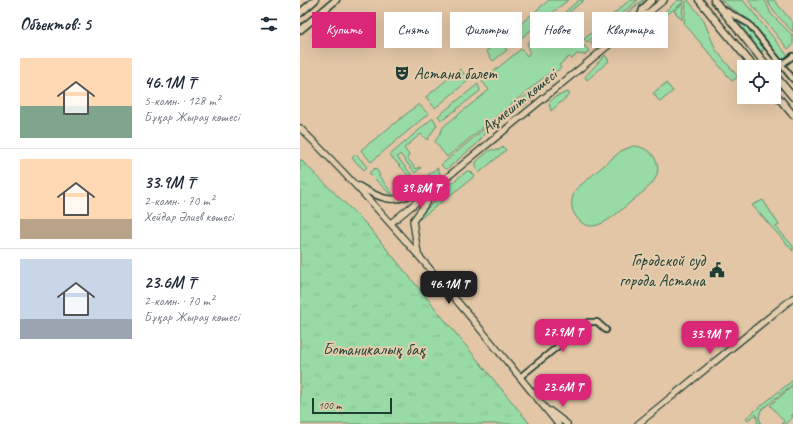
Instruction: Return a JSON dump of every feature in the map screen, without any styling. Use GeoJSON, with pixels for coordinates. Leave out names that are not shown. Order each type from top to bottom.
{"type":"FeatureCollection","features":[{"type":"Feature","properties":{"kind":"main road"},"geometry":{"type":"LineString","coordinates":[[300,13],[315,0]]}},
{"type":"Feature","properties":{"kind":"main road"},"geometry":{"type":"LineString","coordinates":[[300,30],[336,0]]}},
{"type":"Feature","properties":{"kind":"main road"},"geometry":{"type":"LineString","coordinates":[[642,12],[643,8],[652,0]]}},
{"type":"Feature","properties":{"kind":"main road"},"geometry":{"type":"LineString","coordinates":[[699,0],[748,60]]}},
{"type":"Feature","properties":{"kind":"main road"},"geometry":{"type":"LineString","coordinates":[[714,0],[762,60]]}},
{"type":"Feature","properties":{"kind":"main road"},"geometry":{"type":"LineString","coordinates":[[781,82],[793,97]]}},
{"type":"Feature","properties":{"kind":"main road"},"geometry":{"type":"LineString","coordinates":[[781,100],[793,115]]}},
{"type":"Feature","properties":{"kind":"street","name":"Ақмешіт көшесі"},"geometry":{"type":"LineString","coordinates":[[650,12],[664,0]]}},
{"type":"Feature","properties":{"kind":"street"},"geometry":{"type":"LineString","coordinates":[[719,6],[749,24],[777,60]]}},
{"type":"Feature","properties":{"kind":"street","name":"Ақмешіт көшесі"},"geometry":{"type":"LineString","coordinates":[[391,223],[606,48]]}},
{"type":"Feature","properties":{"kind":"street"},"geometry":{"type":"LineString","coordinates":[[793,56],[781,65],[793,79]]}},
{"type":"Feature","properties":{"kind":"street"},"geometry":{"type":"LineString","coordinates":[[300,128],[354,182],[391,223],[558,424]]}},
{"type":"Feature","properties":{"kind":"street"},"geometry":{"type":"LineString","coordinates":[[354,182],[374,195],[396,200],[440,183]]}},
{"type":"Feature","properties":{"kind":"street"},"geometry":{"type":"LineString","coordinates":[[418,254],[413,221],[440,183]]}},
{"type":"Feature","properties":{"kind":"street"},"geometry":{"type":"LineString","coordinates":[[638,424],[793,298]]}},
{"type":"Feature","properties":{"kind":"street"},"geometry":{"type":"LineString","coordinates":[[520,377],[588,322],[597,322],[606,330]]}},
{"type":"Feature","properties":{"kind":"street"},"geometry":{"type":"LineString","coordinates":[[546,409],[560,417],[567,424]]}},
{"type":"Feature","properties":{"kind":"street"},"geometry":{"type":"LineString","coordinates":[[644,424],[647,416]]}},
{"type":"Feature","properties":{"kind":"green space"},"geometry":{"type":"Polygon","coordinates":[[[549,0],[568,0],[553,12],[535,12],[549,0]]]}},
{"type":"Feature","properties":{"kind":"green space"},"geometry":{"type":"Polygon","coordinates":[[[579,0],[584,0],[569,12],[565,12],[579,0]]]}},
{"type":"Feature","properties":{"kind":"green space"},"geometry":{"type":"Polygon","coordinates":[[[630,0],[638,0],[623,12],[616,12],[630,0]]]}},
{"type":"Feature","properties":{"kind":"green space"},"geometry":{"type":"Polygon","coordinates":[[[642,0],[644,0],[630,12],[627,12],[642,0]]]}},
{"type":"Feature","properties":{"kind":"green space"},"geometry":{"type":"Polygon","coordinates":[[[678,0],[685,1],[668,14],[668,12],[664,12],[678,0]]]}},
{"type":"Feature","properties":{"kind":"green space"},"geometry":{"type":"Polygon","coordinates":[[[688,0],[703,19],[716,50],[737,76],[737,78],[732,81],[684,23],[686,2],[688,0]]]}},
{"type":"Feature","properties":{"kind":"green space"},"geometry":{"type":"Polygon","coordinates":[[[720,0],[743,0],[788,56],[783,61],[749,20],[720,0]]]}},
{"type":"Feature","properties":{"kind":"green space"},"geometry":{"type":"Polygon","coordinates":[[[748,0],[765,0],[771,14],[793,36],[793,45],[788,49],[748,0]]]}},
{"type":"Feature","properties":{"kind":"green space"},"geometry":{"type":"Polygon","coordinates":[[[767,0],[774,0],[793,23],[793,32],[774,12],[767,0]]]}},
{"type":"Feature","properties":{"kind":"green space"},"geometry":{"type":"Polygon","coordinates":[[[683,3],[682,20],[674,11],[683,3]]]}},
{"type":"Feature","properties":{"kind":"green space"},"geometry":{"type":"Polygon","coordinates":[[[530,16],[530,31],[522,37],[522,22],[530,16]]]}},
{"type":"Feature","properties":{"kind":"green space"},"geometry":{"type":"Polygon","coordinates":[[[739,23],[748,27],[764,47],[762,52],[739,23]]]}},
{"type":"Feature","properties":{"kind":"green space"},"geometry":{"type":"Polygon","coordinates":[[[592,32],[592,38],[587,42],[584,39],[592,32]]]}},
{"type":"Feature","properties":{"kind":"green space"},"geometry":{"type":"Polygon","coordinates":[[[530,41],[530,48],[578,49],[584,48],[584,45],[589,51],[585,55],[577,54],[572,59],[569,57],[559,65],[561,68],[550,76],[548,74],[447,157],[435,142],[444,126],[489,90],[482,81],[521,49],[527,56],[530,52],[527,43],[530,41]]]}},
{"type":"Feature","properties":{"kind":"green space"},"geometry":{"type":"Polygon","coordinates":[[[490,48],[505,48],[507,50],[493,61],[486,51],[490,48]]]}},
{"type":"Feature","properties":{"kind":"green space"},"geometry":{"type":"Polygon","coordinates":[[[605,55],[609,61],[587,80],[585,77],[605,55]]]}},
{"type":"Feature","properties":{"kind":"green space"},"geometry":{"type":"Polygon","coordinates":[[[460,69],[469,80],[435,108],[426,97],[460,69]]]}},
{"type":"Feature","properties":{"kind":"green space"},"geometry":{"type":"Polygon","coordinates":[[[542,82],[544,83],[540,91],[524,106],[511,111],[510,109],[542,82]]]}},
{"type":"Feature","properties":{"kind":"green space"},"geometry":{"type":"Polygon","coordinates":[[[666,83],[673,91],[660,102],[653,93],[666,83]]]}},
{"type":"Feature","properties":{"kind":"green space"},"geometry":{"type":"Polygon","coordinates":[[[478,84],[480,91],[441,120],[438,116],[478,84]]]}},
{"type":"Feature","properties":{"kind":"green space"},"geometry":{"type":"Polygon","coordinates":[[[568,92],[570,94],[551,111],[549,103],[555,97],[568,92]]]}},
{"type":"Feature","properties":{"kind":"green space"},"geometry":{"type":"Polygon","coordinates":[[[419,104],[428,114],[371,162],[361,150],[419,104]]]}},
{"type":"Feature","properties":{"kind":"green space"},"geometry":{"type":"Polygon","coordinates":[[[433,118],[437,125],[427,140],[421,134],[404,148],[409,155],[407,158],[416,169],[421,168],[415,173],[400,154],[397,157],[412,175],[409,178],[390,155],[433,118]]]}},
{"type":"Feature","properties":{"kind":"green space"},"geometry":{"type":"Polygon","coordinates":[[[484,129],[486,131],[478,143],[447,169],[441,165],[484,129]]]}},
{"type":"Feature","properties":{"kind":"green space"},"geometry":{"type":"Polygon","coordinates":[[[633,146],[645,149],[654,156],[658,167],[653,182],[645,191],[604,222],[589,226],[581,223],[573,212],[572,206],[572,199],[576,189],[621,151],[633,146]]]}},
{"type":"Feature","properties":{"kind":"green space"},"geometry":{"type":"Polygon","coordinates":[[[503,147],[506,150],[479,173],[476,168],[476,162],[490,150],[499,150],[503,147]]]}},
{"type":"Feature","properties":{"kind":"green space"},"geometry":{"type":"Polygon","coordinates":[[[356,154],[367,167],[364,170],[352,158],[356,154]]]}},
{"type":"Feature","properties":{"kind":"green space","name":"Ботаникалық бақ"},"geometry":{"type":"Polygon","coordinates":[[[300,159],[367,225],[530,424],[300,424],[300,159]]]}},
{"type":"Feature","properties":{"kind":"green space"},"geometry":{"type":"Polygon","coordinates":[[[375,168],[394,196],[390,194],[369,173],[375,168]]]}},
{"type":"Feature","properties":{"kind":"green space"},"geometry":{"type":"Polygon","coordinates":[[[437,168],[440,173],[439,175],[422,182],[399,198],[437,168]]]}},
{"type":"Feature","properties":{"kind":"green space"},"geometry":{"type":"Polygon","coordinates":[[[467,171],[470,171],[475,176],[415,221],[437,199],[444,189],[467,171]]]}},
{"type":"Feature","properties":{"kind":"green space"},"geometry":{"type":"Polygon","coordinates":[[[763,200],[779,225],[776,227],[793,246],[793,251],[752,205],[763,200]]]}},
{"type":"Feature","properties":{"kind":"green space"},"geometry":{"type":"Polygon","coordinates":[[[793,380],[793,384],[761,410],[759,417],[761,424],[758,424],[756,414],[748,420],[746,418],[793,380]]]}},
{"type":"Feature","properties":{"kind":"green space"},"geometry":{"type":"Polygon","coordinates":[[[793,386],[793,417],[785,424],[781,424],[784,421],[770,405],[793,386]]]}},
{"type":"Feature","properties":{"kind":"place","name":"Астана балет"},"geometry":{"type":"Point","coordinates":[402,73]}},
{"type":"Feature","properties":{"kind":"place","name":"Городской суд города Астана"},"geometry":{"type":"Point","coordinates":[717,270]}}]}
